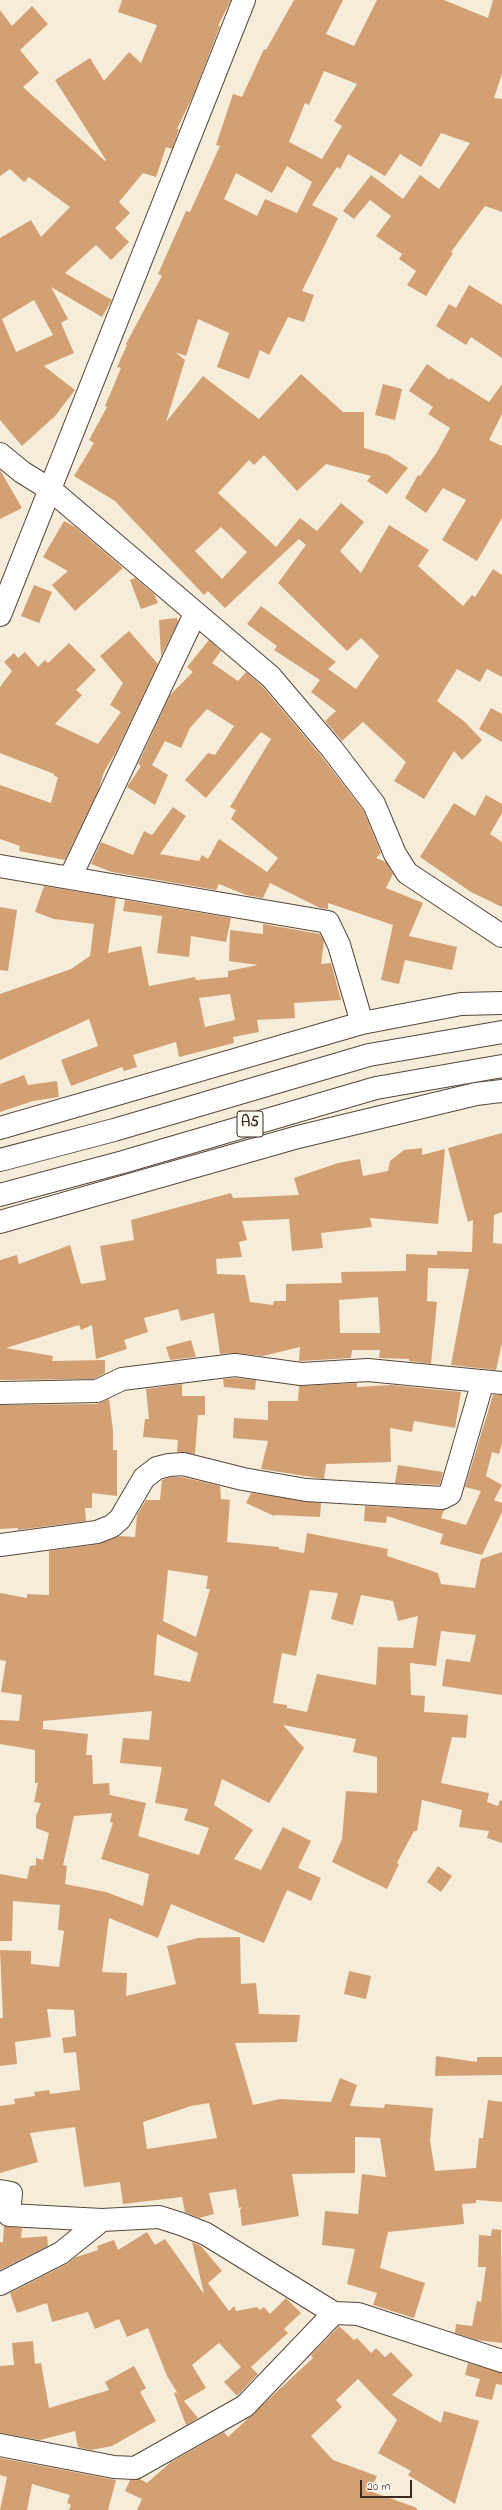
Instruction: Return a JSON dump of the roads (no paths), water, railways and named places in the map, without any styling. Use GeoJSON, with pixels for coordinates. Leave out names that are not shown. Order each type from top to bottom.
{"type":"FeatureCollection","features":[{"type":"Feature","properties":{"kind":"main road"},"geometry":{"type":"LineString","coordinates":[[0,615],[52,490],[180,156],[244,0]]}},
{"type":"Feature","properties":{"kind":"main road"},"geometry":{"type":"LineString","coordinates":[[0,454],[22,472],[52,490],[195,614],[271,677],[332,748],[374,804],[395,854],[407,873],[502,936]]}},
{"type":"Feature","properties":{"kind":"main road"},"geometry":{"type":"LineString","coordinates":[[70,878],[195,614]]}},
{"type":"Feature","properties":{"kind":"main road"},"geometry":{"type":"LineString","coordinates":[[0,866],[328,922],[339,945],[362,1023]]}},
{"type":"Feature","properties":{"kind":"main road"},"geometry":{"type":"LineString","coordinates":[[0,1128],[362,1023],[461,1004],[502,1003]]}},
{"type":"Feature","properties":{"kind":"main road","name":"A5"},"geometry":{"type":"LineString","coordinates":[[0,1160],[114,1130],[369,1055],[502,1032]]}},
{"type":"Feature","properties":{"kind":"main road","name":"A5"},"geometry":{"type":"LineString","coordinates":[[0,1195],[123,1162],[376,1088],[502,1066]]}},
{"type":"Feature","properties":{"kind":"main road"},"geometry":{"type":"LineString","coordinates":[[0,1222],[298,1137],[476,1094],[502,1091]]}},
{"type":"Feature","properties":{"kind":"main road"},"geometry":{"type":"LineString","coordinates":[[0,1393],[97,1391],[122,1379],[235,1365],[301,1374],[368,1370],[492,1382],[450,1494],[442,1498],[306,1490],[243,1479],[183,1464],[169,1465],[157,1468],[144,1478],[120,1519],[112,1526],[97,1532],[0,1545]]}},
{"type":"Feature","properties":{"kind":"main road"},"geometry":{"type":"LineString","coordinates":[[0,2190],[11,2194],[9,2215],[102,2220],[159,2218],[180,2224],[206,2234],[334,2313],[358,2314],[502,2361]]}},
{"type":"Feature","properties":{"kind":"main road"},"geometry":{"type":"LineString","coordinates":[[0,2284],[61,2253],[102,2220]]}},
{"type":"Feature","properties":{"kind":"main road"},"geometry":{"type":"LineString","coordinates":[[0,2445],[114,2467],[135,2468],[245,2406],[334,2313]]}}]}
